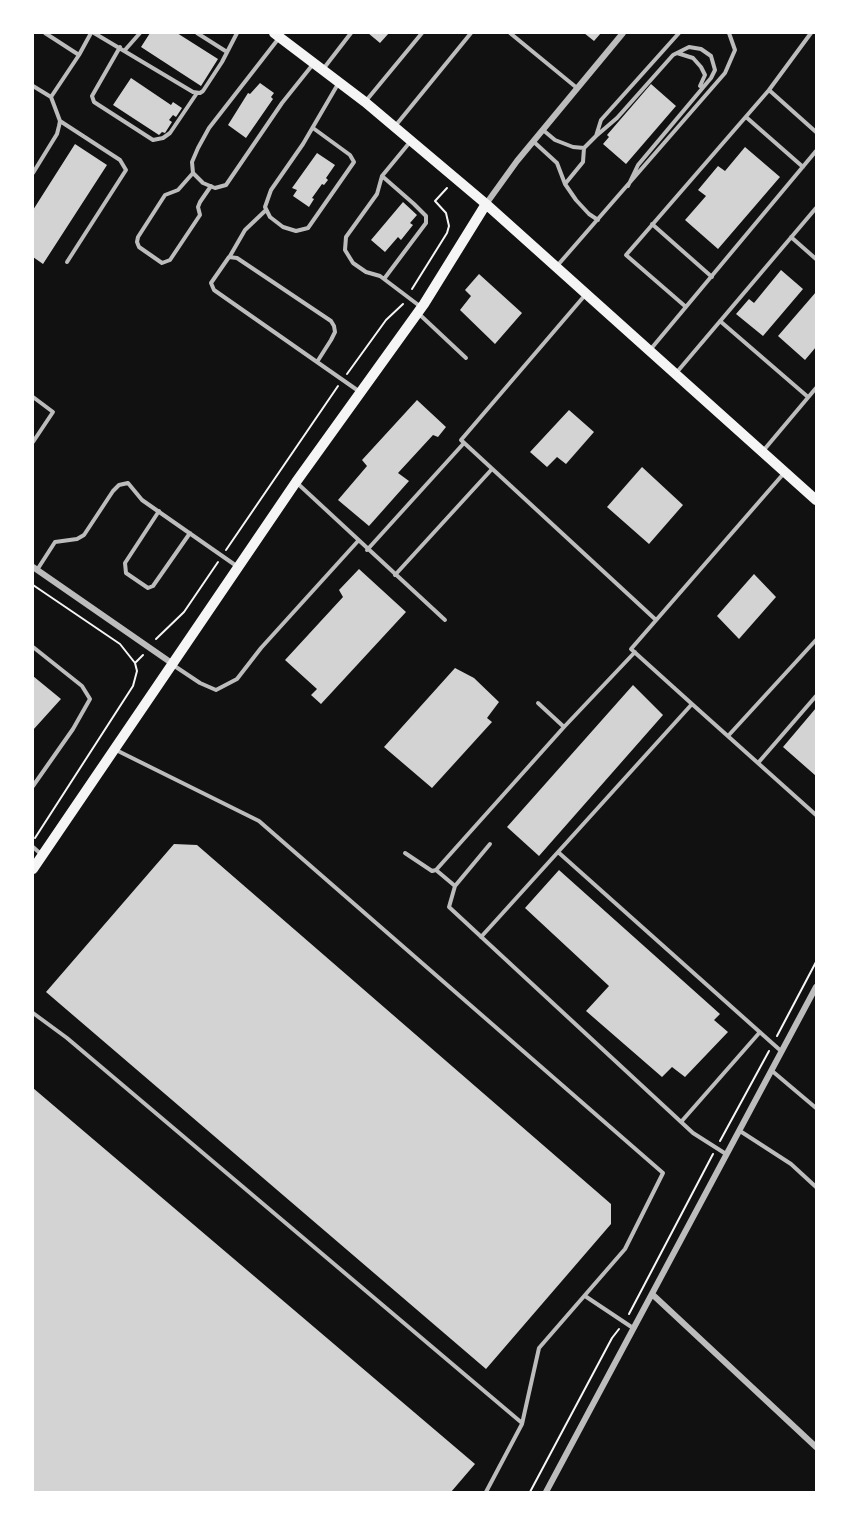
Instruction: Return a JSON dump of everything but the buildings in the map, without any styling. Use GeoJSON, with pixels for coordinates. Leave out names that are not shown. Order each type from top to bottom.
{"type":"FeatureCollection","features":[{"type":"Feature","properties":{"kind":"main road"},"geometry":{"type":"LineString","coordinates":[[277,35],[365,102],[456,178],[816,498]]}},
{"type":"Feature","properties":{"kind":"main road"},"geometry":{"type":"LineString","coordinates":[[33,869],[296,482],[420,310],[486,204]]}},
{"type":"Feature","properties":{"kind":"street"},"geometry":{"type":"LineString","coordinates":[[486,204],[533,141],[623,33]]}},
{"type":"Feature","properties":{"kind":"street"},"geometry":{"type":"LineString","coordinates":[[35,568],[173,664]]}},
{"type":"Feature","properties":{"kind":"street"},"geometry":{"type":"LineString","coordinates":[[546,1492],[816,988]]}},
{"type":"Feature","properties":{"kind":"street"},"geometry":{"type":"LineString","coordinates":[[652,1294],[816,1447]]}},
{"type":"Feature","properties":{"kind":"lane"},"geometry":{"type":"LineString","coordinates":[[45,33],[79,55]]}},
{"type":"Feature","properties":{"kind":"lane"},"geometry":{"type":"LineString","coordinates":[[51,97],[92,33],[197,93]]}},
{"type":"Feature","properties":{"kind":"lane"},"geometry":{"type":"LineString","coordinates":[[125,50],[140,33]]}},
{"type":"Feature","properties":{"kind":"lane"},"geometry":{"type":"LineString","coordinates":[[197,33],[227,52]]}},
{"type":"Feature","properties":{"kind":"lane"},"geometry":{"type":"LineString","coordinates":[[120,47],[92,96],[94,102],[153,140],[163,138],[170,133],[197,93],[203,91],[237,33]]}},
{"type":"Feature","properties":{"kind":"lane"},"geometry":{"type":"LineString","coordinates":[[277,35],[252,76],[209,128],[192,162],[193,173],[203,183],[215,188],[226,185],[282,103],[351,33]]}},
{"type":"Feature","properties":{"kind":"lane"},"geometry":{"type":"LineString","coordinates":[[365,102],[422,33]]}},
{"type":"Feature","properties":{"kind":"lane"},"geometry":{"type":"LineString","coordinates":[[394,127],[471,33]]}},
{"type":"Feature","properties":{"kind":"lane"},"geometry":{"type":"LineString","coordinates":[[510,33],[577,88]]}},
{"type":"Feature","properties":{"kind":"lane"},"geometry":{"type":"LineString","coordinates":[[596,136],[601,120],[679,33]]}},
{"type":"Feature","properties":{"kind":"lane"},"geometry":{"type":"LineString","coordinates":[[556,267],[725,73],[735,50],[729,33]]}},
{"type":"Feature","properties":{"kind":"lane"},"geometry":{"type":"LineString","coordinates":[[686,307],[626,255],[769,90],[811,33]]}},
{"type":"Feature","properties":{"kind":"lane"},"geometry":{"type":"LineString","coordinates":[[565,184],[583,162],[584,148],[617,118],[673,55],[688,47],[701,49],[711,56],[715,70],[711,78],[638,165],[628,186]]}},
{"type":"Feature","properties":{"kind":"lane"},"geometry":{"type":"LineString","coordinates":[[677,53],[693,58],[701,67],[705,75],[699,90]]}},
{"type":"Feature","properties":{"kind":"lane"},"geometry":{"type":"LineString","coordinates":[[313,128],[350,155],[354,162],[308,228],[296,231],[283,227],[270,217],[265,207],[271,190],[313,128],[339,82]]}},
{"type":"Feature","properties":{"kind":"lane"},"geometry":{"type":"LineString","coordinates":[[33,86],[51,97],[60,121],[57,134],[33,172]]}},
{"type":"Feature","properties":{"kind":"lane"},"geometry":{"type":"LineString","coordinates":[[769,90],[816,132]]}},
{"type":"Feature","properties":{"kind":"lane"},"geometry":{"type":"LineString","coordinates":[[746,117],[803,167]]}},
{"type":"Feature","properties":{"kind":"lane"},"geometry":{"type":"LineString","coordinates":[[60,121],[120,160],[126,170],[67,262]]}},
{"type":"Feature","properties":{"kind":"lane"},"geometry":{"type":"LineString","coordinates":[[542,130],[555,140],[573,147],[584,148]]}},
{"type":"Feature","properties":{"kind":"lane"},"geometry":{"type":"LineString","coordinates":[[411,141],[382,176],[377,194],[346,237],[345,250],[353,263],[366,272],[384,279],[407,297],[466,358]]}},
{"type":"Feature","properties":{"kind":"lane"},"geometry":{"type":"LineString","coordinates":[[533,141],[557,164],[565,184],[576,200],[598,220]]}},
{"type":"Feature","properties":{"kind":"lane"},"geometry":{"type":"LineString","coordinates":[[650,350],[816,151]]}},
{"type":"Feature","properties":{"kind":"lane"},"geometry":{"type":"LineString","coordinates":[[193,173],[178,190],[165,195],[138,237],[139,247],[162,262],[170,260],[200,215],[198,207],[211,186]]}},
{"type":"Feature","properties":{"kind":"lane"},"geometry":{"type":"LineString","coordinates":[[382,176],[426,216],[426,223],[384,279]]}},
{"type":"Feature","properties":{"kind":"lane"},"geometry":{"type":"LineString","coordinates":[[675,373],[816,208]]}},
{"type":"Feature","properties":{"kind":"lane"},"geometry":{"type":"LineString","coordinates":[[266,210],[245,230],[211,283],[212,287],[361,393]]}},
{"type":"Feature","properties":{"kind":"lane"},"geometry":{"type":"LineString","coordinates":[[652,225],[712,277]]}},
{"type":"Feature","properties":{"kind":"lane"},"geometry":{"type":"LineString","coordinates":[[791,237],[816,259]]}},
{"type":"Feature","properties":{"kind":"lane"},"geometry":{"type":"LineString","coordinates":[[229,257],[237,258],[332,321],[334,332],[317,362]]}},
{"type":"Feature","properties":{"kind":"lane"},"geometry":{"type":"LineString","coordinates":[[586,294],[461,440],[656,620]]}},
{"type":"Feature","properties":{"kind":"lane"},"geometry":{"type":"LineString","coordinates":[[720,321],[808,397]]}},
{"type":"Feature","properties":{"kind":"lane"},"geometry":{"type":"LineString","coordinates":[[762,451],[816,388]]}},
{"type":"Feature","properties":{"kind":"lane"},"geometry":{"type":"LineString","coordinates":[[33,397],[53,412],[33,442]]}},
{"type":"Feature","properties":{"kind":"lane"},"geometry":{"type":"LineString","coordinates":[[367,550],[464,443]]}},
{"type":"Feature","properties":{"kind":"lane"},"geometry":{"type":"LineString","coordinates":[[395,575],[492,469]]}},
{"type":"Feature","properties":{"kind":"lane"},"geometry":{"type":"LineString","coordinates":[[785,472],[631,649],[816,815]]}},
{"type":"Feature","properties":{"kind":"lane"},"geometry":{"type":"LineString","coordinates":[[296,482],[357,541],[445,620]]}},
{"type":"Feature","properties":{"kind":"lane"},"geometry":{"type":"LineString","coordinates":[[35,568],[55,543],[84,535],[119,485],[128,483],[142,500],[238,567]]}},
{"type":"Feature","properties":{"kind":"lane"},"geometry":{"type":"LineString","coordinates":[[159,511],[125,563],[126,573],[148,588],[153,586],[190,533]]}},
{"type":"Feature","properties":{"kind":"lane"},"geometry":{"type":"LineString","coordinates":[[173,664],[200,683],[216,690],[237,679],[261,648],[357,541]]}},
{"type":"Feature","properties":{"kind":"lane"},"geometry":{"type":"LineString","coordinates":[[728,736],[816,640]]}},
{"type":"Feature","properties":{"kind":"lane"},"geometry":{"type":"LineString","coordinates":[[33,647],[82,686],[90,699],[73,729],[33,786]]}},
{"type":"Feature","properties":{"kind":"lane"},"geometry":{"type":"LineString","coordinates":[[405,853],[432,872],[436,870],[564,727],[635,652]]}},
{"type":"Feature","properties":{"kind":"lane"},"geometry":{"type":"LineString","coordinates":[[758,763],[816,696]]}},
{"type":"Feature","properties":{"kind":"lane"},"geometry":{"type":"LineString","coordinates":[[538,703],[564,727]]}},
{"type":"Feature","properties":{"kind":"lane"},"geometry":{"type":"LineString","coordinates":[[481,937],[692,704]]}},
{"type":"Feature","properties":{"kind":"lane"},"geometry":{"type":"LineString","coordinates":[[115,749],[259,821],[663,1173],[625,1249],[539,1348],[522,1424],[486,1492]]}},
{"type":"Feature","properties":{"kind":"lane"},"geometry":{"type":"LineString","coordinates":[[490,844],[455,886],[449,907],[681,1122],[726,1154]]}},
{"type":"Feature","properties":{"kind":"lane"},"geometry":{"type":"LineString","coordinates":[[33,847],[42,855]]}},
{"type":"Feature","properties":{"kind":"lane"},"geometry":{"type":"LineString","coordinates":[[558,852],[782,1052]]}},
{"type":"Feature","properties":{"kind":"lane"},"geometry":{"type":"LineString","coordinates":[[436,870],[455,886]]}},
{"type":"Feature","properties":{"kind":"lane"},"geometry":{"type":"LineString","coordinates":[[33,1013],[76,1046],[522,1424]]}},
{"type":"Feature","properties":{"kind":"lane"},"geometry":{"type":"LineString","coordinates":[[681,1122],[760,1032]]}},
{"type":"Feature","properties":{"kind":"lane"},"geometry":{"type":"LineString","coordinates":[[771,1070],[816,1108]]}},
{"type":"Feature","properties":{"kind":"lane"},"geometry":{"type":"LineString","coordinates":[[739,1130],[791,1164],[816,1187]]}},
{"type":"Feature","properties":{"kind":"lane"},"geometry":{"type":"LineString","coordinates":[[585,1296],[633,1328]]}},
{"type":"Feature","properties":{"kind":"path"},"geometry":{"type":"LineString","coordinates":[[135,663],[184,612],[342,380],[386,320],[407,297],[447,233],[449,226],[446,213],[435,201],[456,178]]}},
{"type":"Feature","properties":{"kind":"path"},"geometry":{"type":"LineString","coordinates":[[33,585],[120,644],[135,663],[137,671],[133,686],[33,841]]}},
{"type":"Feature","properties":{"kind":"path"},"geometry":{"type":"LineString","coordinates":[[530,1492],[612,1338],[624,1322],[816,962]]}}]}
